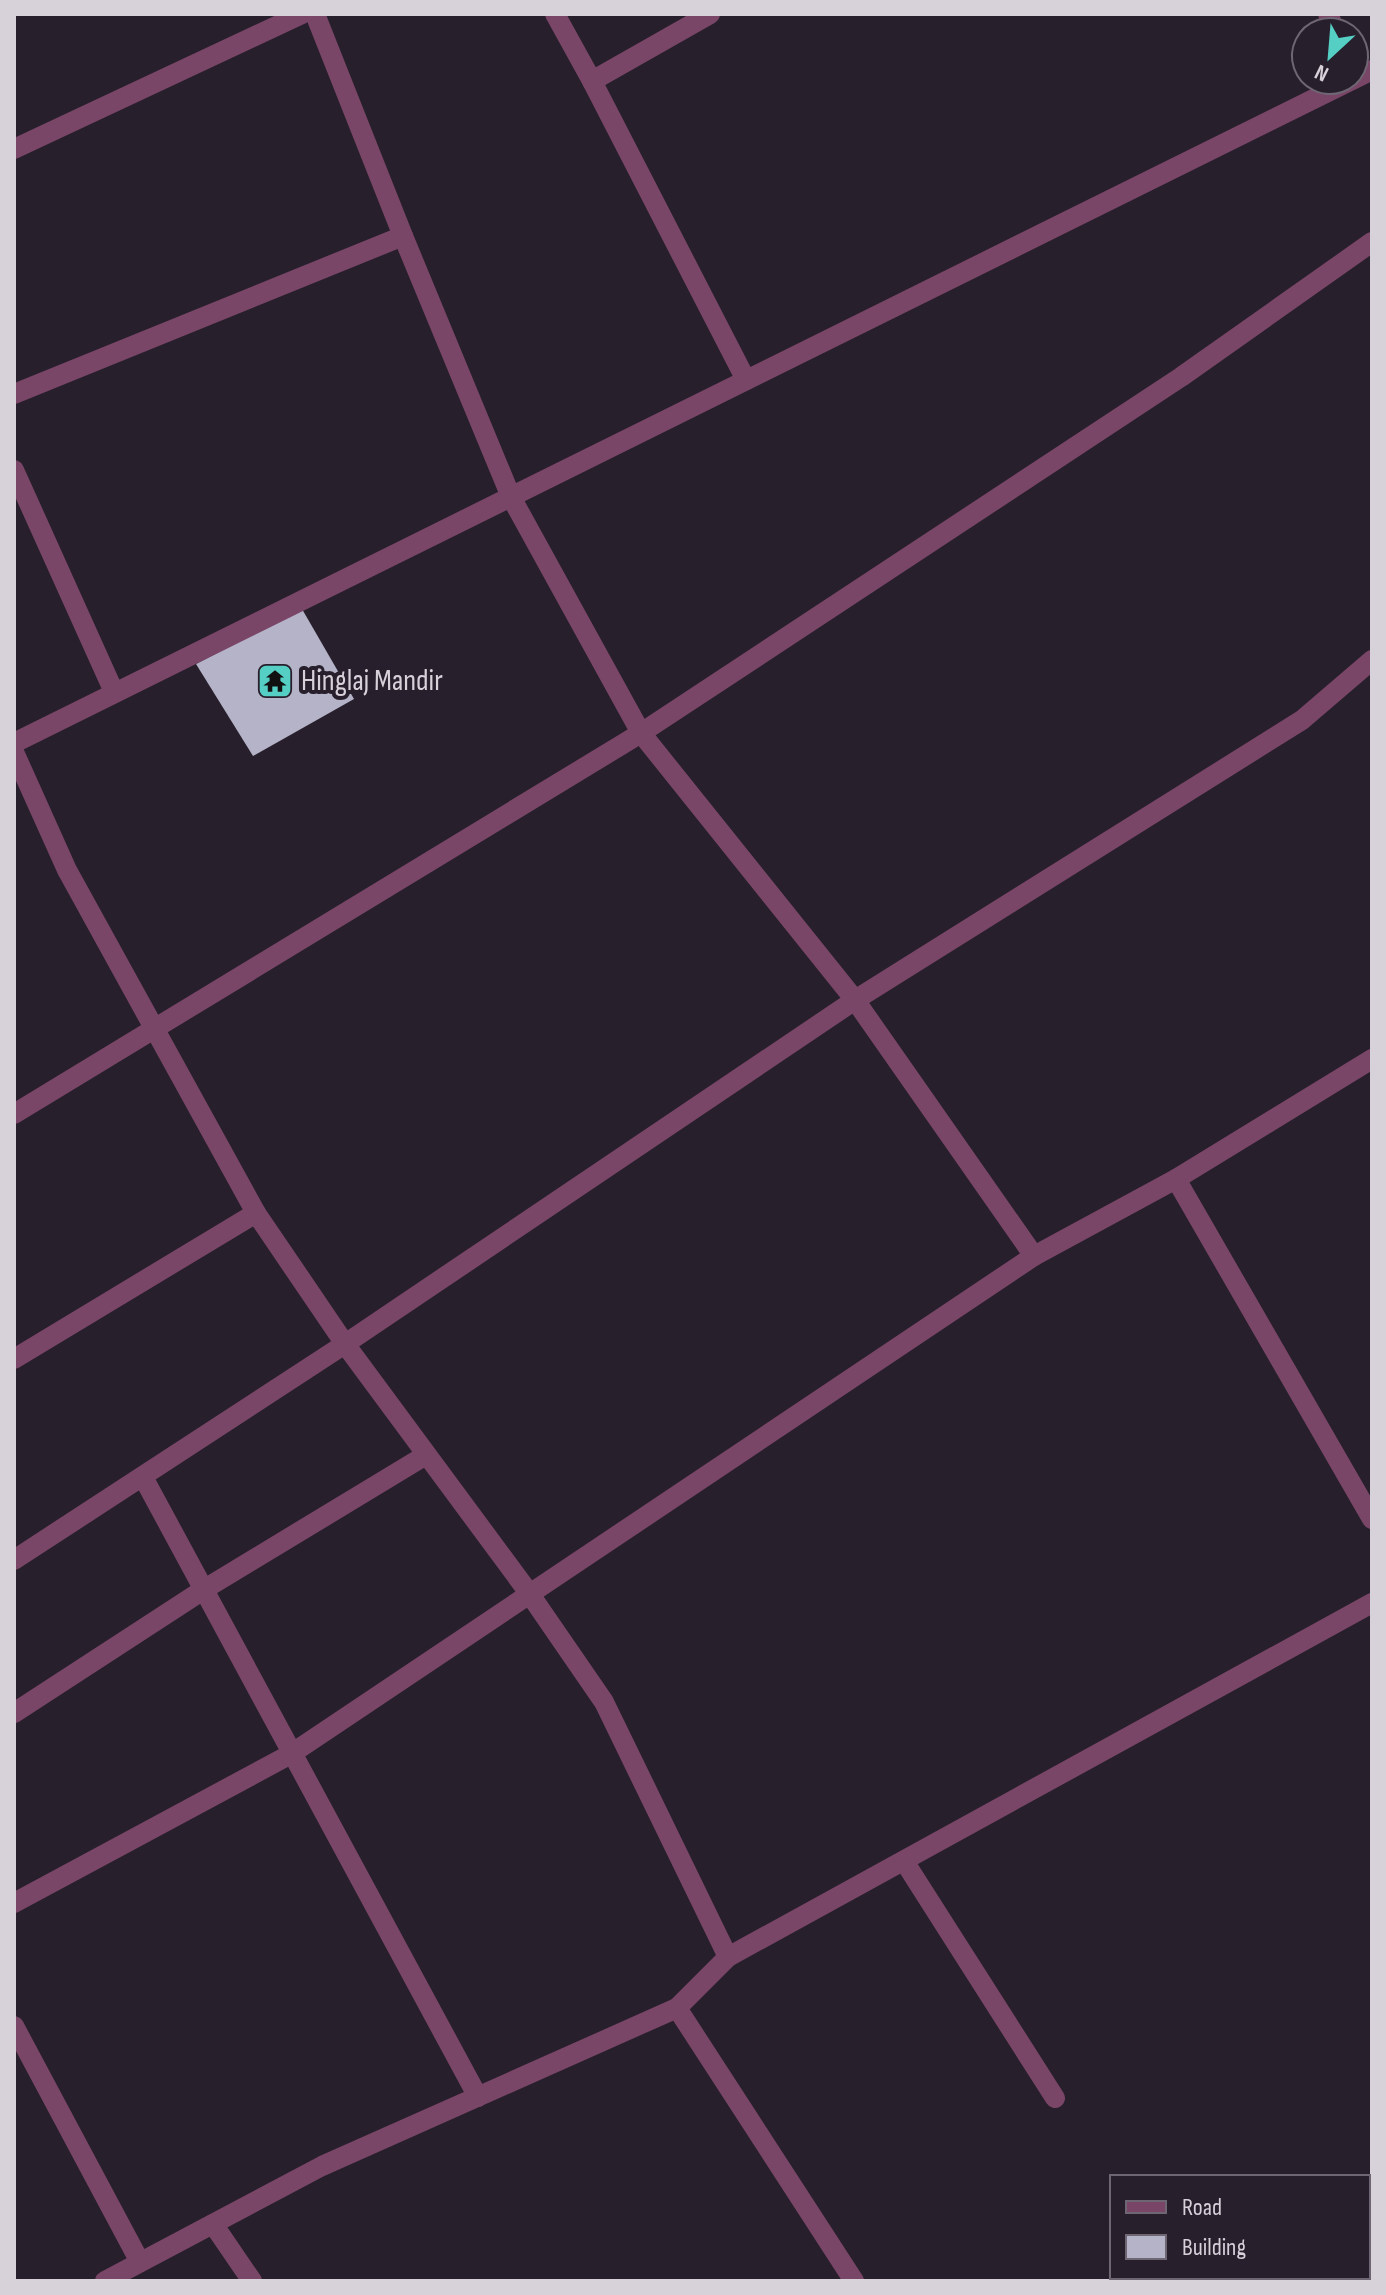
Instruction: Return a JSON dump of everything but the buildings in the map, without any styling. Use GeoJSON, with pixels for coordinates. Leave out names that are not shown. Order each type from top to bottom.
{"type":"FeatureCollection","features":[{"type":"Feature","properties":{"kind":"street"},"geometry":{"type":"LineString","coordinates":[[14,149],[302,14]]}},
{"type":"Feature","properties":{"kind":"street"},"geometry":{"type":"LineString","coordinates":[[315,14],[511,497],[641,733],[855,1000],[1034,1256]]}},
{"type":"Feature","properties":{"kind":"street"},"geometry":{"type":"LineString","coordinates":[[555,14],[746,380]]}},
{"type":"Feature","properties":{"kind":"street"},"geometry":{"type":"LineString","coordinates":[[592,81],[710,14]]}},
{"type":"Feature","properties":{"kind":"street"},"geometry":{"type":"LineString","coordinates":[[14,743],[1318,96]]}},
{"type":"Feature","properties":{"kind":"street"},"geometry":{"type":"LineString","coordinates":[[14,394],[403,236]]}},
{"type":"Feature","properties":{"kind":"street"},"geometry":{"type":"LineString","coordinates":[[14,1114],[641,733],[1181,377],[1372,242]]}},
{"type":"Feature","properties":{"kind":"street"},"geometry":{"type":"LineString","coordinates":[[14,470],[114,692]]}},
{"type":"Feature","properties":{"kind":"street"},"geometry":{"type":"LineString","coordinates":[[14,1560],[345,1344],[855,1000],[1302,720],[1372,660]]}},
{"type":"Feature","properties":{"kind":"street"},"geometry":{"type":"LineString","coordinates":[[14,752],[67,870],[256,1213],[345,1344],[529,1593],[604,1702],[728,1957]]}},
{"type":"Feature","properties":{"kind":"street"},"geometry":{"type":"LineString","coordinates":[[14,1903],[291,1754],[1034,1256],[1176,1179],[1372,1059]]}},
{"type":"Feature","properties":{"kind":"street"},"geometry":{"type":"LineString","coordinates":[[1176,1179],[1372,1519]]}},
{"type":"Feature","properties":{"kind":"street"},"geometry":{"type":"LineString","coordinates":[[14,1359],[256,1213]]}},
{"type":"Feature","properties":{"kind":"street"},"geometry":{"type":"LineString","coordinates":[[14,1713],[203,1590],[426,1455]]}},
{"type":"Feature","properties":{"kind":"street"},"geometry":{"type":"LineString","coordinates":[[143,1477],[478,2097]]}},
{"type":"Feature","properties":{"kind":"street"},"geometry":{"type":"LineString","coordinates":[[105,2281],[322,2166],[677,2008],[728,1957],[1372,1603]]}},
{"type":"Feature","properties":{"kind":"street"},"geometry":{"type":"LineString","coordinates":[[904,1861],[1055,2098]]}},
{"type":"Feature","properties":{"kind":"street"},"geometry":{"type":"LineString","coordinates":[[677,2008],[854,2281]]}},
{"type":"Feature","properties":{"kind":"street"},"geometry":{"type":"LineString","coordinates":[[14,2026],[140,2262]]}},
{"type":"Feature","properties":{"kind":"street"},"geometry":{"type":"LineString","coordinates":[[213,2224],[252,2281]]}},
{"type":"Feature","properties":{"kind":"place","name":"Hinglaj Mandir"},"geometry":{"type":"Point","coordinates":[275,681]}}]}
